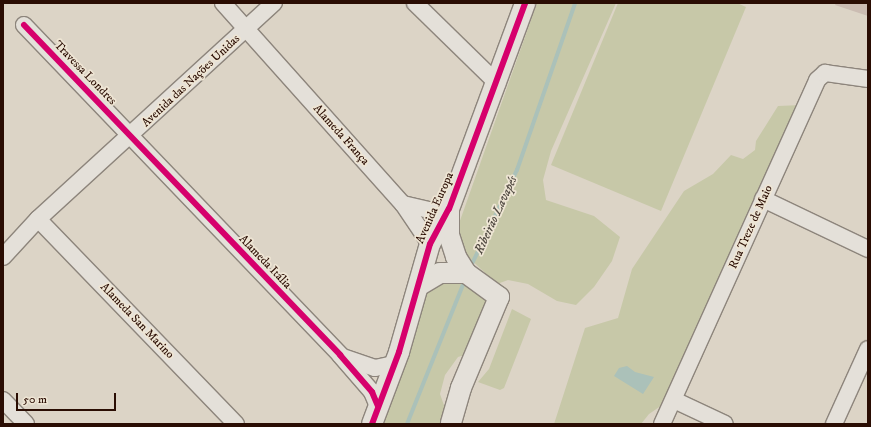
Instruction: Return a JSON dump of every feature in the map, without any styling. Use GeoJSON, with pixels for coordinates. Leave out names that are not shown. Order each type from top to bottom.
{"type":"FeatureCollection","features":[{"type":"Feature","properties":{"kind":"street","name":"Alameda França"},"geometry":{"type":"LineString","coordinates":[[223,3],[403,204],[430,244]]}},
{"type":"Feature","properties":{"kind":"street","name":"Avenida das Nações Unidas"},"geometry":{"type":"LineString","coordinates":[[3,257],[38,219],[131,137],[274,3]]}},
{"type":"Feature","properties":{"kind":"street"},"geometry":{"type":"LineString","coordinates":[[415,3],[497,83]]}},
{"type":"Feature","properties":{"kind":"street","name":"Avenida Europa"},"geometry":{"type":"LineString","coordinates":[[375,415],[394,364],[420,285],[430,244],[450,206],[497,83],[525,3]]}},
{"type":"Feature","properties":{"kind":"street","name":"Travessa Londres"},"geometry":{"type":"LineString","coordinates":[[24,25],[131,137]]}},
{"type":"Feature","properties":{"kind":"street","name":"Rua Treze de Maio"},"geometry":{"type":"LineString","coordinates":[[662,424],[820,75],[831,73],[868,79]]}},
{"type":"Feature","properties":{"kind":"street","name":"Alameda Itália"},"geometry":{"type":"LineString","coordinates":[[131,137],[340,356],[372,392],[375,415]]}},
{"type":"Feature","properties":{"kind":"street"},"geometry":{"type":"LineString","coordinates":[[763,199],[868,249]]}},
{"type":"Feature","properties":{"kind":"street"},"geometry":{"type":"LineString","coordinates":[[403,204],[433,211],[450,206],[449,235],[456,257],[466,273],[499,297],[461,388],[451,424]]}},
{"type":"Feature","properties":{"kind":"street","name":"Alameda San Marino"},"geometry":{"type":"LineString","coordinates":[[38,219],[236,424]]}},
{"type":"Feature","properties":{"kind":"street"},"geometry":{"type":"LineString","coordinates":[[420,285],[440,273],[466,273]]}},
{"type":"Feature","properties":{"kind":"street"},"geometry":{"type":"LineString","coordinates":[[834,424],[868,349]]}},
{"type":"Feature","properties":{"kind":"street","name":"Alameda Itália"},"geometry":{"type":"LineString","coordinates":[[340,356],[370,367],[385,368],[394,364]]}},
{"type":"Feature","properties":{"kind":"street"},"geometry":{"type":"LineString","coordinates":[[3,400],[26,424]]}},
{"type":"Feature","properties":{"kind":"street"},"geometry":{"type":"LineString","coordinates":[[674,400],[725,424]]}},
{"type":"Feature","properties":{"kind":"green space"},"geometry":{"type":"Polygon","coordinates":[[[537,3],[616,3],[551,151],[543,180],[546,200],[594,216],[620,237],[612,261],[594,287],[576,305],[557,301],[528,284],[508,280],[497,284],[466,255],[456,232],[537,3]]]}},
{"type":"Feature","properties":{"kind":"green space"},"geometry":{"type":"Polygon","coordinates":[[[618,3],[737,3],[746,7],[661,211],[551,165],[618,3]]]}},
{"type":"Feature","properties":{"kind":"green space"},"geometry":{"type":"Polygon","coordinates":[[[802,105],[749,209],[668,401],[649,414],[641,424],[554,424],[585,328],[618,318],[632,269],[684,191],[713,174],[731,155],[743,159],[755,150],[756,141],[778,106],[802,105]]]}},
{"type":"Feature","properties":{"kind":"green space"},"geometry":{"type":"Polygon","coordinates":[[[440,266],[491,298],[468,354],[458,357],[445,375],[440,394],[446,411],[442,421],[444,424],[385,424],[384,407],[404,370],[419,303],[440,266]]]}},
{"type":"Feature","properties":{"kind":"green space"},"geometry":{"type":"Polygon","coordinates":[[[512,309],[531,319],[504,388],[500,390],[478,382],[489,369],[512,309]]]}},
{"type":"Feature","properties":{"kind":"water"},"geometry":{"type":"Polygon","coordinates":[[[627,366],[635,372],[654,377],[643,394],[614,376],[619,368],[627,366]]]}},
{"type":"Feature","properties":{"kind":"building"},"geometry":{"type":"Polygon","coordinates":[[[836,3],[868,3],[868,16],[835,5],[836,3]]]}},
{"type":"Feature","properties":{"kind":"waterway","name":"Ribeirão Lavapés"},"geometry":{"type":"LineString","coordinates":[[470,268],[517,170],[575,3]]}},
{"type":"Feature","properties":{"kind":"waterway","name":"Ribeirão Lavapés"},"geometry":{"type":"LineString","coordinates":[[407,424],[465,280]]}},
{"type":"Feature","properties":{"kind":"cycle path"},"geometry":{"type":"LineString","coordinates":[[372,424],[399,352],[430,244],[449,209],[525,3]]}},
{"type":"Feature","properties":{"kind":"cycle path"},"geometry":{"type":"LineString","coordinates":[[24,25],[340,355],[372,392],[378,406]]}}]}
